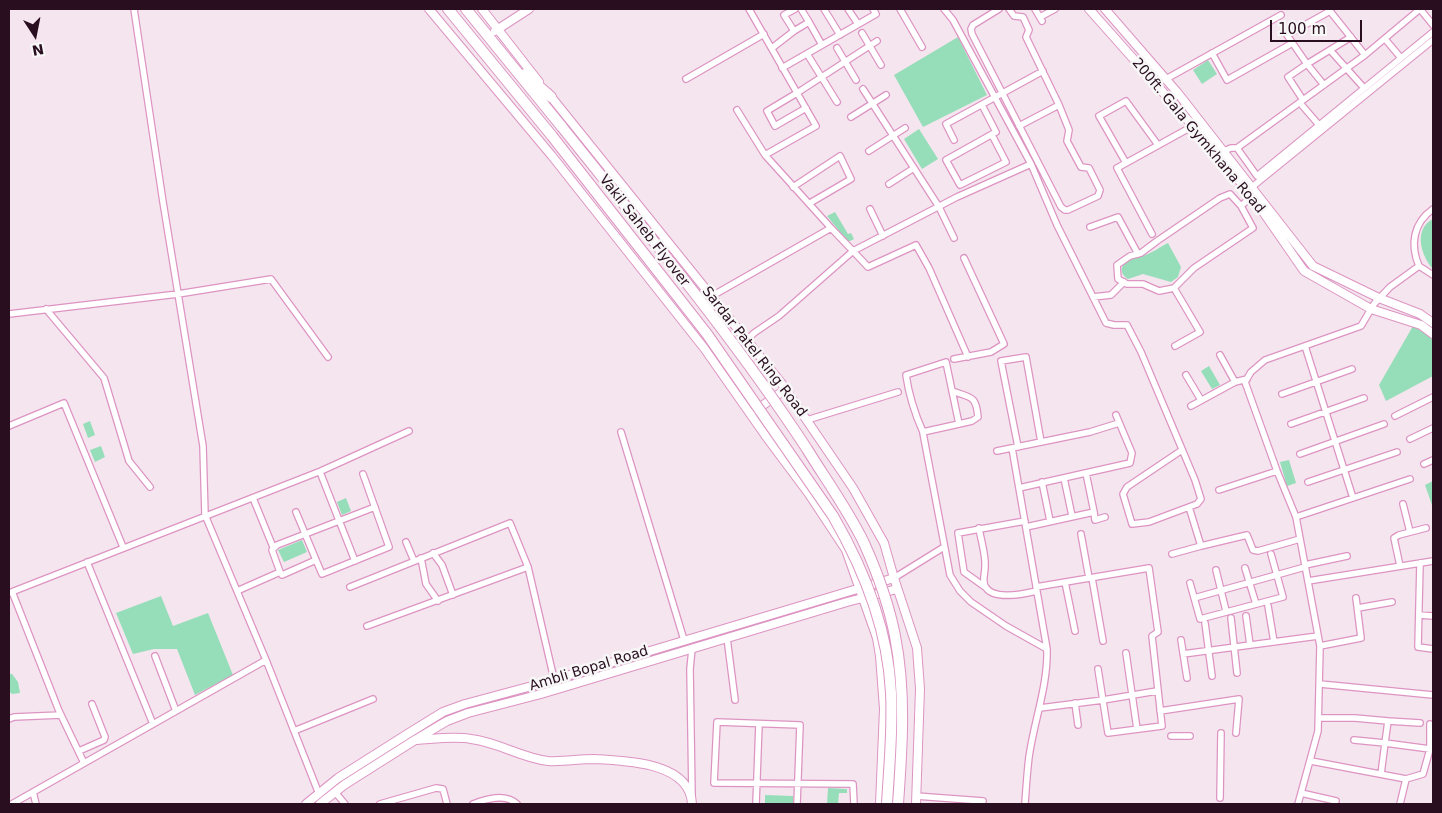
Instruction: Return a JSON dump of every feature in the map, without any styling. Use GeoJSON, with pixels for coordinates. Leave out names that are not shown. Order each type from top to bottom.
{"type":"FeatureCollection","features":[{"type":"Feature","properties":{"kind":"highway"},"geometry":{"type":"LineString","coordinates":[[448,9],[550,134]]}},
{"type":"Feature","properties":{"kind":"highway","name":"Sardar Patel Ring Road"},"geometry":{"type":"LineString","coordinates":[[466,9],[502,54],[562,121]]}},
{"type":"Feature","properties":{"kind":"highway"},"geometry":{"type":"LineString","coordinates":[[502,54],[551,97]]}},
{"type":"Feature","properties":{"kind":"highway","name":"Vakil Saheb Flyover"},"geometry":{"type":"LineString","coordinates":[[562,121],[774,400],[844,508],[864,544],[890,616],[895,635],[901,678],[903,738],[898,804]]}},
{"type":"Feature","properties":{"kind":"highway","name":"Vakil Saheb Flyover"},"geometry":{"type":"LineString","coordinates":[[550,134],[707,334],[833,516],[850,546],[862,570],[872,597],[888,657],[891,693],[891,741],[887,804]]}},
{"type":"Feature","properties":{"kind":"street"},"geometry":{"type":"LineString","coordinates":[[134,9],[178,294],[204,446],[206,515],[319,794]]}},
{"type":"Feature","properties":{"kind":"street"},"geometry":{"type":"LineString","coordinates":[[429,9],[537,139],[704,348],[809,494],[846,550],[876,638],[883,683],[884,709],[880,804]]}},
{"type":"Feature","properties":{"kind":"street","name":"Sardar Patel Ring Road"},"geometry":{"type":"LineString","coordinates":[[482,9],[551,97],[562,121],[712,296],[786,388],[853,488],[884,543],[897,589],[914,636],[920,673],[916,800]]}},
{"type":"Feature","properties":{"kind":"street"},"geometry":{"type":"LineString","coordinates":[[487,35],[529,9]]}},
{"type":"Feature","properties":{"kind":"street"},"geometry":{"type":"LineString","coordinates":[[749,9],[816,126],[765,155]]}},
{"type":"Feature","properties":{"kind":"street"},"geometry":{"type":"LineString","coordinates":[[794,31],[783,12],[795,9]]}},
{"type":"Feature","properties":{"kind":"street"},"geometry":{"type":"LineString","coordinates":[[801,9],[822,45]]}},
{"type":"Feature","properties":{"kind":"street"},"geometry":{"type":"LineString","coordinates":[[824,9],[840,35]]}},
{"type":"Feature","properties":{"kind":"street"},"geometry":{"type":"LineString","coordinates":[[848,9],[858,24]]}},
{"type":"Feature","properties":{"kind":"street"},"geometry":{"type":"LineString","coordinates":[[782,68],[876,14],[873,9]]}},
{"type":"Feature","properties":{"kind":"street"},"geometry":{"type":"LineString","coordinates":[[900,9],[922,47]]}},
{"type":"Feature","properties":{"kind":"street"},"geometry":{"type":"LineString","coordinates":[[944,9],[953,20],[1031,164],[1057,225],[1106,323],[1114,326],[1127,325],[1141,352],[1182,450],[1201,499],[1197,504],[1189,508],[1149,522],[1132,524],[1124,494],[1127,487],[1182,450]]}},
{"type":"Feature","properties":{"kind":"street"},"geometry":{"type":"LineString","coordinates":[[999,9],[973,25],[971,29],[972,34],[1061,207],[1068,210],[1098,196],[1100,190],[1090,168],[1080,167],[1067,140],[1069,130],[1026,37],[1030,30],[1023,17],[1014,16],[1009,9]]}},
{"type":"Feature","properties":{"kind":"street"},"geometry":{"type":"LineString","coordinates":[[1035,9],[1041,19],[1055,9]]}},
{"type":"Feature","properties":{"kind":"street","name":"200ft. Gala Gymkhana Road"},"geometry":{"type":"LineString","coordinates":[[1089,9],[1193,126],[1252,196],[1304,271],[1371,309],[1421,325],[1433,334]]}},
{"type":"Feature","properties":{"kind":"street"},"geometry":{"type":"LineString","coordinates":[[1105,9],[1166,79],[1313,266],[1380,298],[1420,314],[1433,323]]}},
{"type":"Feature","properties":{"kind":"street"},"geometry":{"type":"LineString","coordinates":[[1224,151],[1237,148],[1347,69],[1420,9],[1433,25]]}},
{"type":"Feature","properties":{"kind":"street"},"geometry":{"type":"LineString","coordinates":[[1324,85],[1287,34],[1330,11],[1365,55]]}},
{"type":"Feature","properties":{"kind":"street"},"geometry":{"type":"LineString","coordinates":[[1166,79],[1281,15]]}},
{"type":"Feature","properties":{"kind":"street"},"geometry":{"type":"LineString","coordinates":[[772,48],[809,22]]}},
{"type":"Feature","properties":{"kind":"street"},"geometry":{"type":"LineString","coordinates":[[1237,148],[1257,176],[1433,32]]}},
{"type":"Feature","properties":{"kind":"street"},"geometry":{"type":"LineString","coordinates":[[862,33],[881,65]]}},
{"type":"Feature","properties":{"kind":"street"},"geometry":{"type":"LineString","coordinates":[[686,79],[764,34]]}},
{"type":"Feature","properties":{"kind":"street"},"geometry":{"type":"LineString","coordinates":[[1319,125],[1288,77],[1351,37]]}},
{"type":"Feature","properties":{"kind":"street"},"geometry":{"type":"LineString","coordinates":[[1385,38],[1402,58]]}},
{"type":"Feature","properties":{"kind":"street"},"geometry":{"type":"LineString","coordinates":[[1252,187],[1433,40]]}},
{"type":"Feature","properties":{"kind":"street"},"geometry":{"type":"LineString","coordinates":[[806,108],[775,126],[767,111],[877,41]]}},
{"type":"Feature","properties":{"kind":"street"},"geometry":{"type":"LineString","coordinates":[[1212,53],[1226,80],[1289,45]]}},
{"type":"Feature","properties":{"kind":"street"},"geometry":{"type":"LineString","coordinates":[[837,48],[856,80]]}},
{"type":"Feature","properties":{"kind":"street"},"geometry":{"type":"LineString","coordinates":[[1330,50],[1364,88]]}},
{"type":"Feature","properties":{"kind":"street"},"geometry":{"type":"LineString","coordinates":[[809,56],[838,102]]}},
{"type":"Feature","properties":{"kind":"street"},"geometry":{"type":"LineString","coordinates":[[954,140],[946,124],[1043,71]]}},
{"type":"Feature","properties":{"kind":"street"},"geometry":{"type":"LineString","coordinates":[[500,95],[512,86]]}},
{"type":"Feature","properties":{"kind":"street"},"geometry":{"type":"LineString","coordinates":[[863,89],[939,207],[954,238]]}},
{"type":"Feature","properties":{"kind":"street"},"geometry":{"type":"LineString","coordinates":[[851,117],[886,95]]}},
{"type":"Feature","properties":{"kind":"street"},"geometry":{"type":"LineString","coordinates":[[1126,163],[1099,116],[1106,112],[1126,101],[1158,145]]}},
{"type":"Feature","properties":{"kind":"street"},"geometry":{"type":"LineString","coordinates":[[982,105],[996,132],[992,134],[946,160],[960,185],[1006,162],[992,134]]}},
{"type":"Feature","properties":{"kind":"street"},"geometry":{"type":"LineString","coordinates":[[1019,126],[1059,105]]}},
{"type":"Feature","properties":{"kind":"street"},"geometry":{"type":"LineString","coordinates":[[737,110],[765,155],[868,267],[916,245],[929,268],[968,357]]}},
{"type":"Feature","properties":{"kind":"street"},"geometry":{"type":"LineString","coordinates":[[1152,234],[1117,168],[1193,126]]}},
{"type":"Feature","properties":{"kind":"street"},"geometry":{"type":"LineString","coordinates":[[869,151],[906,128]]}},
{"type":"Feature","properties":{"kind":"street"},"geometry":{"type":"LineString","coordinates":[[537,139],[550,134]]}},
{"type":"Feature","properties":{"kind":"street"},"geometry":{"type":"LineString","coordinates":[[793,187],[840,156],[851,178],[810,203]]}},
{"type":"Feature","properties":{"kind":"street"},"geometry":{"type":"LineString","coordinates":[[747,340],[785,311],[853,251],[939,207],[1031,164]]}},
{"type":"Feature","properties":{"kind":"street"},"geometry":{"type":"LineString","coordinates":[[889,184],[914,168]]}},
{"type":"Feature","properties":{"kind":"street"},"geometry":{"type":"LineString","coordinates":[[1230,194],[1241,206],[1253,228],[1194,268],[1174,288],[1159,291],[1143,284],[1127,284],[1118,279],[1117,265],[1130,256],[1138,254],[1220,198],[1230,194]]}},
{"type":"Feature","properties":{"kind":"street"},"geometry":{"type":"LineString","coordinates":[[1241,206],[1252,196]]}},
{"type":"Feature","properties":{"kind":"street"},"geometry":{"type":"LineString","coordinates":[[870,209],[883,236]]}},
{"type":"Feature","properties":{"kind":"street"},"geometry":{"type":"LineString","coordinates":[[1433,209],[1423,217],[1414,239],[1414,253],[1419,266],[1433,275]]}},
{"type":"Feature","properties":{"kind":"street"},"geometry":{"type":"LineString","coordinates":[[1090,227],[1118,217],[1138,254]]}},
{"type":"Feature","properties":{"kind":"street"},"geometry":{"type":"LineString","coordinates":[[712,296],[831,228]]}},
{"type":"Feature","properties":{"kind":"street"},"geometry":{"type":"LineString","coordinates":[[954,359],[991,352],[1004,344],[964,258]]}},
{"type":"Feature","properties":{"kind":"street"},"geometry":{"type":"LineString","coordinates":[[1298,804],[1311,761],[1319,718],[1320,646],[1296,518],[1245,382],[1251,372],[1265,360],[1361,326],[1371,309],[1390,287],[1419,266]]}},
{"type":"Feature","properties":{"kind":"street"},"geometry":{"type":"LineString","coordinates":[[9,314],[178,294],[271,279],[328,357]]}},
{"type":"Feature","properties":{"kind":"street"},"geometry":{"type":"LineString","coordinates":[[1093,297],[1111,295],[1124,282]]}},
{"type":"Feature","properties":{"kind":"street"},"geometry":{"type":"LineString","coordinates":[[1174,288],[1200,332],[1175,346]]}},
{"type":"Feature","properties":{"kind":"street"},"geometry":{"type":"LineString","coordinates":[[46,309],[104,378],[129,461],[150,487]]}},
{"type":"Feature","properties":{"kind":"street"},"geometry":{"type":"LineString","coordinates":[[1305,346],[1353,498]]}},
{"type":"Feature","properties":{"kind":"street"},"geometry":{"type":"LineString","coordinates":[[1220,355],[1235,382]]}},
{"type":"Feature","properties":{"kind":"street"},"geometry":{"type":"LineString","coordinates":[[1025,804],[1029,757],[1040,708],[1047,649],[1019,488],[1015,447],[1001,362],[1026,357],[1041,442]]}},
{"type":"Feature","properties":{"kind":"street"},"geometry":{"type":"LineString","coordinates":[[958,424],[946,362],[906,375],[908,394],[922,432],[950,575],[960,591],[971,602],[1006,626],[1047,649]]}},
{"type":"Feature","properties":{"kind":"street"},"geometry":{"type":"LineString","coordinates":[[1282,394],[1352,368]]}},
{"type":"Feature","properties":{"kind":"street"},"geometry":{"type":"LineString","coordinates":[[1186,375],[1201,400]]}},
{"type":"Feature","properties":{"kind":"street"},"geometry":{"type":"LineString","coordinates":[[1191,406],[1235,382],[1247,379]]}},
{"type":"Feature","properties":{"kind":"street"},"geometry":{"type":"LineString","coordinates":[[750,414],[786,388]]}},
{"type":"Feature","properties":{"kind":"street"},"geometry":{"type":"LineString","coordinates":[[922,432],[972,421],[978,417],[977,404],[973,399],[952,391]]}},
{"type":"Feature","properties":{"kind":"street"},"geometry":{"type":"LineString","coordinates":[[807,420],[898,392]]}},
{"type":"Feature","properties":{"kind":"street"},"geometry":{"type":"LineString","coordinates":[[1396,416],[1433,397]]}},
{"type":"Feature","properties":{"kind":"street"},"geometry":{"type":"LineString","coordinates":[[1291,424],[1364,398]]}},
{"type":"Feature","properties":{"kind":"street"},"geometry":{"type":"LineString","coordinates":[[9,426],[64,403],[123,547]]}},
{"type":"Feature","properties":{"kind":"street"},"geometry":{"type":"LineString","coordinates":[[1019,488],[1130,463],[1132,453],[1116,415]]}},
{"type":"Feature","properties":{"kind":"street"},"geometry":{"type":"LineString","coordinates":[[997,451],[1090,432],[1119,423]]}},
{"type":"Feature","properties":{"kind":"street"},"geometry":{"type":"LineString","coordinates":[[1300,454],[1384,424]]}},
{"type":"Feature","properties":{"kind":"street"},"geometry":{"type":"LineString","coordinates":[[1410,438],[1433,428]]}},
{"type":"Feature","properties":{"kind":"street"},"geometry":{"type":"LineString","coordinates":[[84,763],[60,715],[11,593],[123,547],[320,472],[409,431]]}},
{"type":"Feature","properties":{"kind":"street"},"geometry":{"type":"LineString","coordinates":[[621,432],[684,640]]}},
{"type":"Feature","properties":{"kind":"street"},"geometry":{"type":"LineString","coordinates":[[1308,482],[1397,452]]}},
{"type":"Feature","properties":{"kind":"street"},"geometry":{"type":"LineString","coordinates":[[1424,464],[1433,460]]}},
{"type":"Feature","properties":{"kind":"street"},"geometry":{"type":"LineString","coordinates":[[1219,490],[1277,471]]}},
{"type":"Feature","properties":{"kind":"street"},"geometry":{"type":"LineString","coordinates":[[320,472],[355,561]]}},
{"type":"Feature","properties":{"kind":"street"},"geometry":{"type":"LineString","coordinates":[[1086,473],[1094,520],[1105,518]]}},
{"type":"Feature","properties":{"kind":"street"},"geometry":{"type":"LineString","coordinates":[[296,512],[322,574],[389,547],[363,474]]}},
{"type":"Feature","properties":{"kind":"street"},"geometry":{"type":"LineString","coordinates":[[1064,478],[1072,516]]}},
{"type":"Feature","properties":{"kind":"street"},"geometry":{"type":"LineString","coordinates":[[1296,518],[1410,479]]}},
{"type":"Feature","properties":{"kind":"street"},"geometry":{"type":"LineString","coordinates":[[1042,482],[1050,521]]}},
{"type":"Feature","properties":{"kind":"street"},"geometry":{"type":"LineString","coordinates":[[253,498],[282,575],[316,560]]}},
{"type":"Feature","properties":{"kind":"street"},"geometry":{"type":"LineString","coordinates":[[1403,504],[1410,532]]}},
{"type":"Feature","properties":{"kind":"street"},"geometry":{"type":"LineString","coordinates":[[273,548],[375,507]]}},
{"type":"Feature","properties":{"kind":"street"},"geometry":{"type":"LineString","coordinates":[[1189,508],[1201,546]]}},
{"type":"Feature","properties":{"kind":"street"},"geometry":{"type":"LineString","coordinates":[[1094,512],[1050,521],[979,528],[958,533],[958,536],[964,572],[992,592],[1005,596],[1065,582],[1149,568],[1158,632],[1152,636],[1162,726],[1108,734],[1098,669]]}},
{"type":"Feature","properties":{"kind":"street"},"geometry":{"type":"LineString","coordinates":[[350,587],[510,522],[528,567],[554,679]]}},
{"type":"Feature","properties":{"kind":"street"},"geometry":{"type":"LineString","coordinates":[[979,528],[984,557],[985,568],[983,574],[985,587]]}},
{"type":"Feature","properties":{"kind":"street"},"geometry":{"type":"LineString","coordinates":[[1400,566],[1394,538],[1426,528]]}},
{"type":"Feature","properties":{"kind":"street"},"geometry":{"type":"LineString","coordinates":[[1081,534],[1103,641]]}},
{"type":"Feature","properties":{"kind":"street"},"geometry":{"type":"LineString","coordinates":[[1172,554],[1247,535],[1253,550],[1258,551],[1300,539]]}},
{"type":"Feature","properties":{"kind":"street"},"geometry":{"type":"LineString","coordinates":[[406,542],[414,561]]}},
{"type":"Feature","properties":{"kind":"street"},"geometry":{"type":"LineString","coordinates":[[894,578],[944,547]]}},
{"type":"Feature","properties":{"kind":"street"},"geometry":{"type":"LineString","coordinates":[[433,553],[442,565],[453,595]]}},
{"type":"Feature","properties":{"kind":"street"},"geometry":{"type":"LineString","coordinates":[[1190,583],[1200,619],[1282,597],[1271,554]]}},
{"type":"Feature","properties":{"kind":"street"},"geometry":{"type":"LineString","coordinates":[[1194,598],[1347,556]]}},
{"type":"Feature","properties":{"kind":"street"},"geometry":{"type":"LineString","coordinates":[[421,558],[426,584],[438,601]]}},
{"type":"Feature","properties":{"kind":"street"},"geometry":{"type":"LineString","coordinates":[[1308,581],[1433,561]]}},
{"type":"Feature","properties":{"kind":"street"},"geometry":{"type":"LineString","coordinates":[[87,562],[153,724]]}},
{"type":"Feature","properties":{"kind":"street"},"geometry":{"type":"LineString","coordinates":[[1420,563],[1418,647],[1433,649]]}},
{"type":"Feature","properties":{"kind":"street"},"geometry":{"type":"LineString","coordinates":[[367,626],[528,567]]}},
{"type":"Feature","properties":{"kind":"street"},"geometry":{"type":"LineString","coordinates":[[1245,568],[1256,604]]}},
{"type":"Feature","properties":{"kind":"street"},"geometry":{"type":"LineString","coordinates":[[1216,570],[1226,612]]}},
{"type":"Feature","properties":{"kind":"street"},"geometry":{"type":"LineString","coordinates":[[237,591],[280,572]]}},
{"type":"Feature","properties":{"kind":"street","name":"Ambli Bopal Road"},"geometry":{"type":"LineString","coordinates":[[320,804],[335,792],[342,781],[443,712],[464,704],[543,683],[894,578]]}},
{"type":"Feature","properties":{"kind":"street"},"geometry":{"type":"LineString","coordinates":[[1065,582],[1075,631]]}},
{"type":"Feature","properties":{"kind":"street","name":"Ambli Bopal Road"},"geometry":{"type":"LineString","coordinates":[[306,804],[319,794],[447,721],[468,713],[541,694],[897,589]]}},
{"type":"Feature","properties":{"kind":"street"},"geometry":{"type":"LineString","coordinates":[[1320,646],[1362,638],[1356,598]]}},
{"type":"Feature","properties":{"kind":"street"},"geometry":{"type":"LineString","coordinates":[[1358,608],[1392,602]]}},
{"type":"Feature","properties":{"kind":"street"},"geometry":{"type":"LineString","coordinates":[[1268,606],[1274,642]]}},
{"type":"Feature","properties":{"kind":"street"},"geometry":{"type":"LineString","coordinates":[[1419,615],[1433,616]]}},
{"type":"Feature","properties":{"kind":"street"},"geometry":{"type":"LineString","coordinates":[[1246,616],[1250,645]]}},
{"type":"Feature","properties":{"kind":"street"},"geometry":{"type":"LineString","coordinates":[[1230,618],[1237,673]]}},
{"type":"Feature","properties":{"kind":"street"},"geometry":{"type":"LineString","coordinates":[[1205,623],[1212,676]]}},
{"type":"Feature","properties":{"kind":"street"},"geometry":{"type":"LineString","coordinates":[[1183,654],[1318,636]]}},
{"type":"Feature","properties":{"kind":"street"},"geometry":{"type":"LineString","coordinates":[[727,638],[735,700]]}},
{"type":"Feature","properties":{"kind":"street"},"geometry":{"type":"LineString","coordinates":[[1180,640],[1187,678]]}},
{"type":"Feature","properties":{"kind":"street"},"geometry":{"type":"LineString","coordinates":[[692,648],[690,669],[692,804]]}},
{"type":"Feature","properties":{"kind":"street"},"geometry":{"type":"LineString","coordinates":[[1126,653],[1137,730]]}},
{"type":"Feature","properties":{"kind":"street"},"geometry":{"type":"LineString","coordinates":[[155,656],[176,711]]}},
{"type":"Feature","properties":{"kind":"street"},"geometry":{"type":"LineString","coordinates":[[12,804],[266,660]]}},
{"type":"Feature","properties":{"kind":"street"},"geometry":{"type":"LineString","coordinates":[[1320,684],[1433,695]]}},
{"type":"Feature","properties":{"kind":"street"},"geometry":{"type":"LineString","coordinates":[[1040,708],[1157,691]]}},
{"type":"Feature","properties":{"kind":"street"},"geometry":{"type":"LineString","coordinates":[[294,731],[373,699]]}},
{"type":"Feature","properties":{"kind":"street"},"geometry":{"type":"LineString","coordinates":[[1160,711],[1239,699],[1236,733]]}},
{"type":"Feature","properties":{"kind":"street"},"geometry":{"type":"LineString","coordinates":[[1075,703],[1078,725]]}},
{"type":"Feature","properties":{"kind":"street"},"geometry":{"type":"LineString","coordinates":[[79,752],[104,740],[105,737],[92,704]]}},
{"type":"Feature","properties":{"kind":"street"},"geometry":{"type":"LineString","coordinates":[[9,719],[14,717],[60,715]]}},
{"type":"Feature","properties":{"kind":"street"},"geometry":{"type":"LineString","coordinates":[[1319,718],[1355,718],[1420,723]]}},
{"type":"Feature","properties":{"kind":"street"},"geometry":{"type":"LineString","coordinates":[[1382,774],[1388,721]]}},
{"type":"Feature","properties":{"kind":"street"},"geometry":{"type":"LineString","coordinates":[[797,804],[797,785],[800,725],[717,722],[714,783],[797,785],[854,784],[854,804]]}},
{"type":"Feature","properties":{"kind":"street"},"geometry":{"type":"LineString","coordinates":[[756,804],[759,724]]}},
{"type":"Feature","properties":{"kind":"street"},"geometry":{"type":"LineString","coordinates":[[1311,761],[1406,779],[1423,774],[1430,760],[1430,724]]}},
{"type":"Feature","properties":{"kind":"street"},"geometry":{"type":"LineString","coordinates":[[1220,798],[1221,733]]}},
{"type":"Feature","properties":{"kind":"street"},"geometry":{"type":"LineString","coordinates":[[1171,736],[1190,736]]}},
{"type":"Feature","properties":{"kind":"street"},"geometry":{"type":"LineString","coordinates":[[415,740],[471,739],[501,747],[527,757],[550,761],[594,759],[648,765],[669,771],[685,782],[692,795]]}},
{"type":"Feature","properties":{"kind":"street"},"geometry":{"type":"LineString","coordinates":[[1354,740],[1430,749]]}},
{"type":"Feature","properties":{"kind":"street"},"geometry":{"type":"LineString","coordinates":[[1400,804],[1406,779]]}},
{"type":"Feature","properties":{"kind":"street"},"geometry":{"type":"LineString","coordinates":[[380,804],[436,788],[443,789],[447,804]]}},
{"type":"Feature","properties":{"kind":"street"},"geometry":{"type":"LineString","coordinates":[[33,792],[36,804]]}},
{"type":"Feature","properties":{"kind":"street"},"geometry":{"type":"LineString","coordinates":[[335,792],[346,804]]}},
{"type":"Feature","properties":{"kind":"street"},"geometry":{"type":"LineString","coordinates":[[1301,793],[1336,801]]}},
{"type":"Feature","properties":{"kind":"street"},"geometry":{"type":"LineString","coordinates":[[473,804],[491,798],[509,799],[516,804]]}},
{"type":"Feature","properties":{"kind":"street"},"geometry":{"type":"LineString","coordinates":[[916,800],[983,801],[982,804]]}},
{"type":"Feature","properties":{"kind":"green space"},"geometry":{"type":"Polygon","coordinates":[[[958,37],[987,95],[923,127],[894,75],[958,37]]]}},
{"type":"Feature","properties":{"kind":"green space"},"geometry":{"type":"Polygon","coordinates":[[[1208,60],[1217,74],[1202,84],[1193,70],[1208,60]]]}},
{"type":"Feature","properties":{"kind":"green space"},"geometry":{"type":"Polygon","coordinates":[[[919,129],[938,159],[922,169],[904,139],[919,129]]]}},
{"type":"Feature","properties":{"kind":"green space"},"geometry":{"type":"Polygon","coordinates":[[[835,212],[848,234],[851,233],[854,239],[848,242],[827,216],[835,212]]]}},
{"type":"Feature","properties":{"kind":"green space"},"geometry":{"type":"Polygon","coordinates":[[[1433,219],[1433,269],[1422,250],[1421,236],[1427,223],[1433,219]]]}},
{"type":"Feature","properties":{"kind":"green space"},"geometry":{"type":"Polygon","coordinates":[[[1168,243],[1181,267],[1178,277],[1171,282],[1143,274],[1128,279],[1125,277],[1122,268],[1128,260],[1146,255],[1168,243]]]}},
{"type":"Feature","properties":{"kind":"green space"},"geometry":{"type":"Polygon","coordinates":[[[1413,326],[1433,338],[1433,376],[1386,401],[1379,385],[1413,326]]]}},
{"type":"Feature","properties":{"kind":"green space"},"geometry":{"type":"Polygon","coordinates":[[[1209,366],[1220,385],[1212,389],[1201,371],[1209,366]]]}},
{"type":"Feature","properties":{"kind":"green space"},"geometry":{"type":"Polygon","coordinates":[[[90,421],[95,435],[88,438],[83,424],[90,421]]]}},
{"type":"Feature","properties":{"kind":"green space"},"geometry":{"type":"Polygon","coordinates":[[[101,446],[105,457],[95,462],[90,450],[101,446]]]}},
{"type":"Feature","properties":{"kind":"green space"},"geometry":{"type":"Polygon","coordinates":[[[1289,460],[1296,483],[1287,486],[1280,462],[1289,460]]]}},
{"type":"Feature","properties":{"kind":"green space"},"geometry":{"type":"Polygon","coordinates":[[[1433,481],[1433,508],[1425,485],[1433,481]]]}},
{"type":"Feature","properties":{"kind":"green space"},"geometry":{"type":"Polygon","coordinates":[[[346,498],[351,511],[342,515],[337,502],[346,498]]]}},
{"type":"Feature","properties":{"kind":"green space"},"geometry":{"type":"Polygon","coordinates":[[[302,540],[307,552],[284,562],[278,550],[302,540]]]}},
{"type":"Feature","properties":{"kind":"green space"},"geometry":{"type":"Polygon","coordinates":[[[161,596],[173,626],[208,613],[233,675],[195,695],[177,649],[154,649],[133,654],[116,613],[161,596]]]}},
{"type":"Feature","properties":{"kind":"green space"},"geometry":{"type":"Polygon","coordinates":[[[9,674],[12,674],[18,682],[20,693],[12,694],[9,691],[9,674]]]}},
{"type":"Feature","properties":{"kind":"green space"},"geometry":{"type":"Polygon","coordinates":[[[828,788],[847,789],[847,793],[839,793],[838,804],[827,804],[828,788]]]}},
{"type":"Feature","properties":{"kind":"green space"},"geometry":{"type":"Polygon","coordinates":[[[765,795],[793,796],[793,804],[765,804],[765,795]]]}}]}
